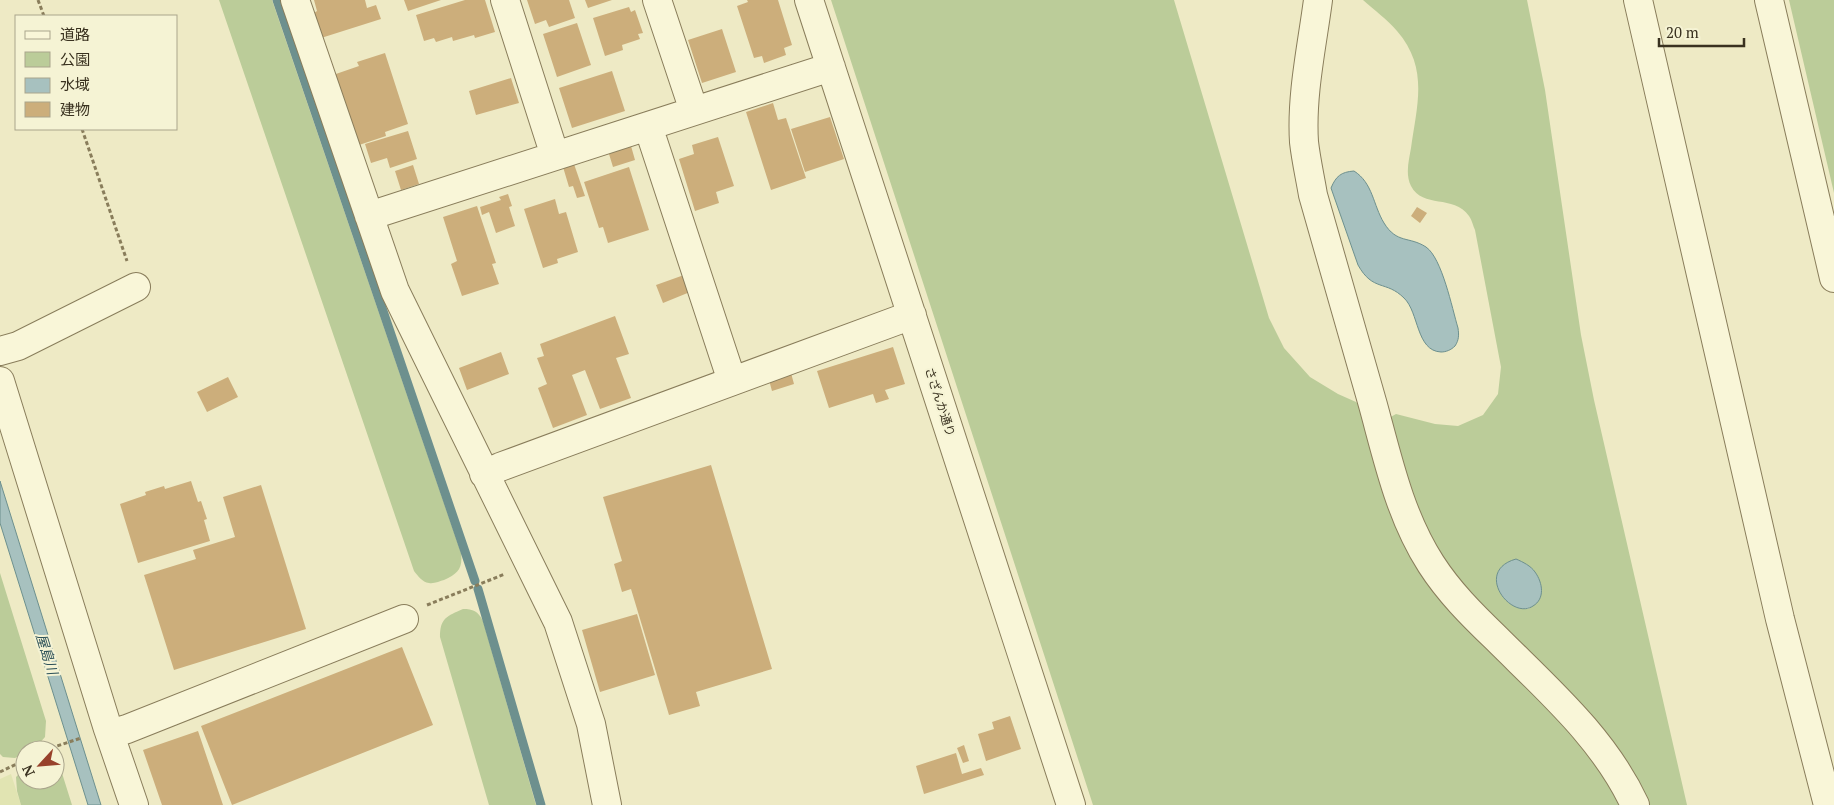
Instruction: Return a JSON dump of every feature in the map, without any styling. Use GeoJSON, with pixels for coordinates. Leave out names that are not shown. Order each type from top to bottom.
{"type":"FeatureCollection","features":[{"type":"Feature","properties":{"kind":"street"},"geometry":{"type":"LineString","coordinates":[[295,0],[387,270],[404,311],[558,622],[592,724],[607,805]]}},
{"type":"Feature","properties":{"kind":"street"},"geometry":{"type":"LineString","coordinates":[[505,0],[556,156]]}},
{"type":"Feature","properties":{"kind":"street"},"geometry":{"type":"LineString","coordinates":[[658,0],[694,111]]}},
{"type":"Feature","properties":{"kind":"street","name":"さざんか通り"},"geometry":{"type":"LineString","coordinates":[[809,0],[1071,805]]}},
{"type":"Feature","properties":{"kind":"street"},"geometry":{"type":"LineString","coordinates":[[1318,0],[1304,113],[1304,140],[1308,168],[1316,204],[1405,514],[1431,564],[1447,587],[1583,726],[1616,770],[1635,805]]}},
{"type":"Feature","properties":{"kind":"street"},"geometry":{"type":"LineString","coordinates":[[1638,0],[1780,619],[1828,805]]}},
{"type":"Feature","properties":{"kind":"street"},"geometry":{"type":"LineString","coordinates":[[1770,0],[1834,278]]}},
{"type":"Feature","properties":{"kind":"street"},"geometry":{"type":"LineString","coordinates":[[369,216],[831,66]]}},
{"type":"Feature","properties":{"kind":"street"},"geometry":{"type":"LineString","coordinates":[[648,126],[732,380]]}},
{"type":"Feature","properties":{"kind":"street"},"geometry":{"type":"LineString","coordinates":[[0,351],[18,346],[136,287]]}},
{"type":"Feature","properties":{"kind":"street"},"geometry":{"type":"LineString","coordinates":[[484,474],[732,380],[912,315]]}},
{"type":"Feature","properties":{"kind":"street"},"geometry":{"type":"LineString","coordinates":[[0,381],[134,805]]}},
{"type":"Feature","properties":{"kind":"street"},"geometry":{"type":"LineString","coordinates":[[110,734],[127,729],[404,619]]}},
{"type":"Feature","properties":{"kind":"path"},"geometry":{"type":"LineString","coordinates":[[38,0],[44,15]]}},
{"type":"Feature","properties":{"kind":"path"},"geometry":{"type":"LineString","coordinates":[[82,130],[136,287]]}},
{"type":"Feature","properties":{"kind":"path"},"geometry":{"type":"LineString","coordinates":[[404,619],[406,614],[475,586]]}},
{"type":"Feature","properties":{"kind":"path"},"geometry":{"type":"LineString","coordinates":[[65,742],[82,737]]}},
{"type":"Feature","properties":{"kind":"path"},"geometry":{"type":"LineString","coordinates":[[0,772],[15,765]]}},
{"type":"Feature","properties":{"kind":"green space"},"geometry":{"type":"Polygon","coordinates":[[[219,0],[272,0],[461,553],[460,567],[456,573],[444,580],[433,583],[427,582],[420,579],[414,571],[219,0]]]}},
{"type":"Feature","properties":{"kind":"green space"},"geometry":{"type":"Polygon","coordinates":[[[831,0],[1174,0],[1269,318],[1284,348],[1310,377],[1338,394],[1356,402],[1363,409],[1388,490],[1558,712],[1626,805],[1093,805],[831,0]]]}},
{"type":"Feature","properties":{"kind":"green space"},"geometry":{"type":"Polygon","coordinates":[[[1363,0],[1527,0],[1545,90],[1581,335],[1594,400],[1687,805],[1644,805],[1472,602],[1424,536],[1387,419],[1396,414],[1435,424],[1458,426],[1483,415],[1498,394],[1501,367],[1475,230],[1471,219],[1462,209],[1455,205],[1430,200],[1416,193],[1409,181],[1408,167],[1418,102],[1417,73],[1414,59],[1397,31],[1363,0]],[[1526,564],[1500,592],[1512,605],[1529,609],[1540,582],[1535,572],[1526,564]]]}},
{"type":"Feature","properties":{"kind":"green space"},"geometry":{"type":"Polygon","coordinates":[[[1789,0],[1834,0],[1834,193],[1789,0]]]}},
{"type":"Feature","properties":{"kind":"green space"},"geometry":{"type":"Polygon","coordinates":[[[0,573],[46,721],[45,737],[42,740],[15,740],[15,758],[3,757],[0,754],[0,573]]]}},
{"type":"Feature","properties":{"kind":"green space"},"geometry":{"type":"Polygon","coordinates":[[[463,609],[475,611],[483,621],[536,805],[489,805],[440,637],[441,626],[446,618],[463,609]]]}},
{"type":"Feature","properties":{"kind":"green space"},"geometry":{"type":"Polygon","coordinates":[[[11,774],[21,805],[0,805],[0,779],[11,774]]]}},
{"type":"Feature","properties":{"kind":"green space"},"geometry":{"type":"Polygon","coordinates":[[[65,783],[72,805],[21,805],[17,791],[65,790],[65,783]]]}},
{"type":"Feature","properties":{"kind":"water"},"geometry":{"type":"Polygon","coordinates":[[[1354,171],[1369,188],[1380,216],[1389,230],[1399,237],[1426,247],[1437,261],[1446,284],[1458,328],[1457,342],[1450,350],[1441,352],[1433,350],[1427,345],[1422,338],[1413,312],[1404,298],[1391,289],[1374,283],[1358,265],[1331,188],[1340,175],[1354,171]]]}},
{"type":"Feature","properties":{"kind":"water","name":"屋島川"},"geometry":{"type":"Polygon","coordinates":[[[0,481],[101,805],[88,805],[0,523],[0,481]]]}},
{"type":"Feature","properties":{"kind":"water"},"geometry":{"type":"Polygon","coordinates":[[[1516,559],[1527,564],[1533,570],[1538,576],[1542,590],[1537,603],[1524,609],[1515,607],[1507,601],[1500,593],[1497,583],[1497,574],[1503,565],[1516,559]]]}},
{"type":"Feature","properties":{"kind":"building"},"geometry":{"type":"Polygon","coordinates":[[[314,0],[365,0],[367,8],[376,5],[381,19],[321,38],[314,13],[317,11],[314,0]]]}},
{"type":"Feature","properties":{"kind":"building"},"geometry":{"type":"Polygon","coordinates":[[[404,0],[441,0],[408,11],[404,0]]]}},
{"type":"Feature","properties":{"kind":"building"},"geometry":{"type":"Polygon","coordinates":[[[465,0],[485,0],[495,32],[475,38],[474,35],[453,41],[452,37],[436,42],[434,38],[424,41],[416,15],[465,0]]]}},
{"type":"Feature","properties":{"kind":"building"},"geometry":{"type":"Polygon","coordinates":[[[527,0],[569,0],[575,18],[549,27],[546,20],[535,24],[527,0]]]}},
{"type":"Feature","properties":{"kind":"building"},"geometry":{"type":"Polygon","coordinates":[[[585,0],[612,0],[588,8],[585,0]]]}},
{"type":"Feature","properties":{"kind":"building"},"geometry":{"type":"Polygon","coordinates":[[[747,0],[778,0],[792,45],[784,48],[786,55],[764,63],[762,56],[754,58],[737,6],[748,2],[747,0]]]}},
{"type":"Feature","properties":{"kind":"building"},"geometry":{"type":"Polygon","coordinates":[[[629,7],[631,12],[635,10],[643,33],[638,34],[640,39],[622,45],[623,50],[605,56],[593,18],[629,7]]]}},
{"type":"Feature","properties":{"kind":"building"},"geometry":{"type":"Polygon","coordinates":[[[577,23],[591,65],[557,77],[543,34],[577,23]]]}},
{"type":"Feature","properties":{"kind":"building"},"geometry":{"type":"Polygon","coordinates":[[[722,29],[736,72],[702,83],[688,40],[722,29]]]}},
{"type":"Feature","properties":{"kind":"building"},"geometry":{"type":"Polygon","coordinates":[[[385,53],[408,124],[385,132],[386,136],[356,146],[333,75],[359,66],[357,62],[385,53]]]}},
{"type":"Feature","properties":{"kind":"building"},"geometry":{"type":"Polygon","coordinates":[[[612,71],[625,111],[572,128],[559,88],[612,71]]]}},
{"type":"Feature","properties":{"kind":"building"},"geometry":{"type":"Polygon","coordinates":[[[511,78],[519,103],[476,115],[469,91],[511,78]]]}},
{"type":"Feature","properties":{"kind":"building"},"geometry":{"type":"Polygon","coordinates":[[[773,103],[778,120],[786,118],[806,178],[771,190],[746,112],[773,103]]]}},
{"type":"Feature","properties":{"kind":"building"},"geometry":{"type":"Polygon","coordinates":[[[830,117],[844,159],[805,172],[791,129],[830,117]]]}},
{"type":"Feature","properties":{"kind":"building"},"geometry":{"type":"Polygon","coordinates":[[[408,131],[417,159],[390,168],[387,158],[371,163],[365,144],[408,131]]]}},
{"type":"Feature","properties":{"kind":"building"},"geometry":{"type":"Polygon","coordinates":[[[718,137],[734,186],[716,192],[719,203],[695,211],[679,159],[694,154],[692,145],[718,137]]]}},
{"type":"Feature","properties":{"kind":"building"},"geometry":{"type":"Polygon","coordinates":[[[631,146],[635,160],[613,167],[609,154],[631,146]]]}},
{"type":"Feature","properties":{"kind":"building"},"geometry":{"type":"Polygon","coordinates":[[[574,164],[585,196],[577,198],[573,186],[569,187],[563,167],[574,164]]]}},
{"type":"Feature","properties":{"kind":"building"},"geometry":{"type":"Polygon","coordinates":[[[413,165],[419,184],[401,190],[395,171],[413,165]]]}},
{"type":"Feature","properties":{"kind":"building"},"geometry":{"type":"Polygon","coordinates":[[[629,167],[649,230],[608,243],[603,227],[599,228],[584,182],[629,167]]]}},
{"type":"Feature","properties":{"kind":"building"},"geometry":{"type":"Polygon","coordinates":[[[508,194],[512,206],[509,207],[515,226],[496,233],[489,212],[482,215],[480,207],[501,200],[499,197],[508,194]]]}},
{"type":"Feature","properties":{"kind":"building"},"geometry":{"type":"Polygon","coordinates":[[[555,199],[559,214],[566,212],[578,252],[557,259],[558,263],[543,268],[524,209],[555,199]]]}},
{"type":"Feature","properties":{"kind":"building"},"geometry":{"type":"Polygon","coordinates":[[[477,206],[496,263],[492,264],[499,284],[462,296],[451,264],[457,261],[443,217],[477,206]]]}},
{"type":"Feature","properties":{"kind":"building"},"geometry":{"type":"Polygon","coordinates":[[[1417,207],[1427,213],[1420,223],[1411,216],[1417,207]]]}},
{"type":"Feature","properties":{"kind":"building"},"geometry":{"type":"Polygon","coordinates":[[[684,275],[690,292],[663,303],[656,285],[684,275]]]}},
{"type":"Feature","properties":{"kind":"building"},"geometry":{"type":"Polygon","coordinates":[[[615,316],[629,354],[616,358],[631,398],[600,409],[585,370],[572,375],[587,415],[553,428],[538,388],[547,384],[537,358],[544,356],[540,344],[615,316]]]}},
{"type":"Feature","properties":{"kind":"building"},"geometry":{"type":"Polygon","coordinates":[[[893,347],[905,384],[885,390],[889,399],[876,403],[873,394],[829,408],[817,371],[893,347]]]}},
{"type":"Feature","properties":{"kind":"building"},"geometry":{"type":"Polygon","coordinates":[[[501,352],[509,374],[467,390],[459,368],[501,352]]]}},
{"type":"Feature","properties":{"kind":"building"},"geometry":{"type":"Polygon","coordinates":[[[791,373],[794,384],[772,391],[769,380],[791,373]]]}},
{"type":"Feature","properties":{"kind":"building"},"geometry":{"type":"Polygon","coordinates":[[[228,377],[238,397],[207,412],[197,392],[228,377]]]}},
{"type":"Feature","properties":{"kind":"building"},"geometry":{"type":"Polygon","coordinates":[[[711,465],[772,669],[696,692],[700,706],[669,715],[631,589],[622,592],[614,564],[622,561],[603,497],[711,465]]]}},
{"type":"Feature","properties":{"kind":"building"},"geometry":{"type":"Polygon","coordinates":[[[191,481],[198,502],[201,501],[207,519],[204,520],[210,541],[138,563],[120,504],[146,495],[145,492],[164,486],[165,489],[191,481]]]}},
{"type":"Feature","properties":{"kind":"building"},"geometry":{"type":"Polygon","coordinates":[[[261,485],[306,629],[174,670],[144,575],[196,559],[193,550],[235,537],[223,497],[261,485]]]}},
{"type":"Feature","properties":{"kind":"building"},"geometry":{"type":"Polygon","coordinates":[[[637,614],[655,675],[600,692],[582,630],[637,614]]]}},
{"type":"Feature","properties":{"kind":"building"},"geometry":{"type":"Polygon","coordinates":[[[402,647],[433,725],[232,805],[201,726],[402,647]]]}},
{"type":"Feature","properties":{"kind":"building"},"geometry":{"type":"Polygon","coordinates":[[[1010,716],[1021,749],[986,761],[978,734],[994,729],[992,722],[1010,716]]]}},
{"type":"Feature","properties":{"kind":"building"},"geometry":{"type":"Polygon","coordinates":[[[198,731],[223,805],[162,805],[143,750],[198,731]]]}},
{"type":"Feature","properties":{"kind":"building"},"geometry":{"type":"Polygon","coordinates":[[[964,745],[969,761],[963,763],[957,748],[964,745]]]}},
{"type":"Feature","properties":{"kind":"building"},"geometry":{"type":"Polygon","coordinates":[[[956,753],[962,774],[981,768],[984,775],[924,794],[916,766],[956,753]]]}},
{"type":"Feature","properties":{"kind":"waterway"},"geometry":{"type":"LineString","coordinates":[[277,0],[475,581]]}},
{"type":"Feature","properties":{"kind":"waterway"},"geometry":{"type":"LineString","coordinates":[[478,589],[541,805]]}}]}
